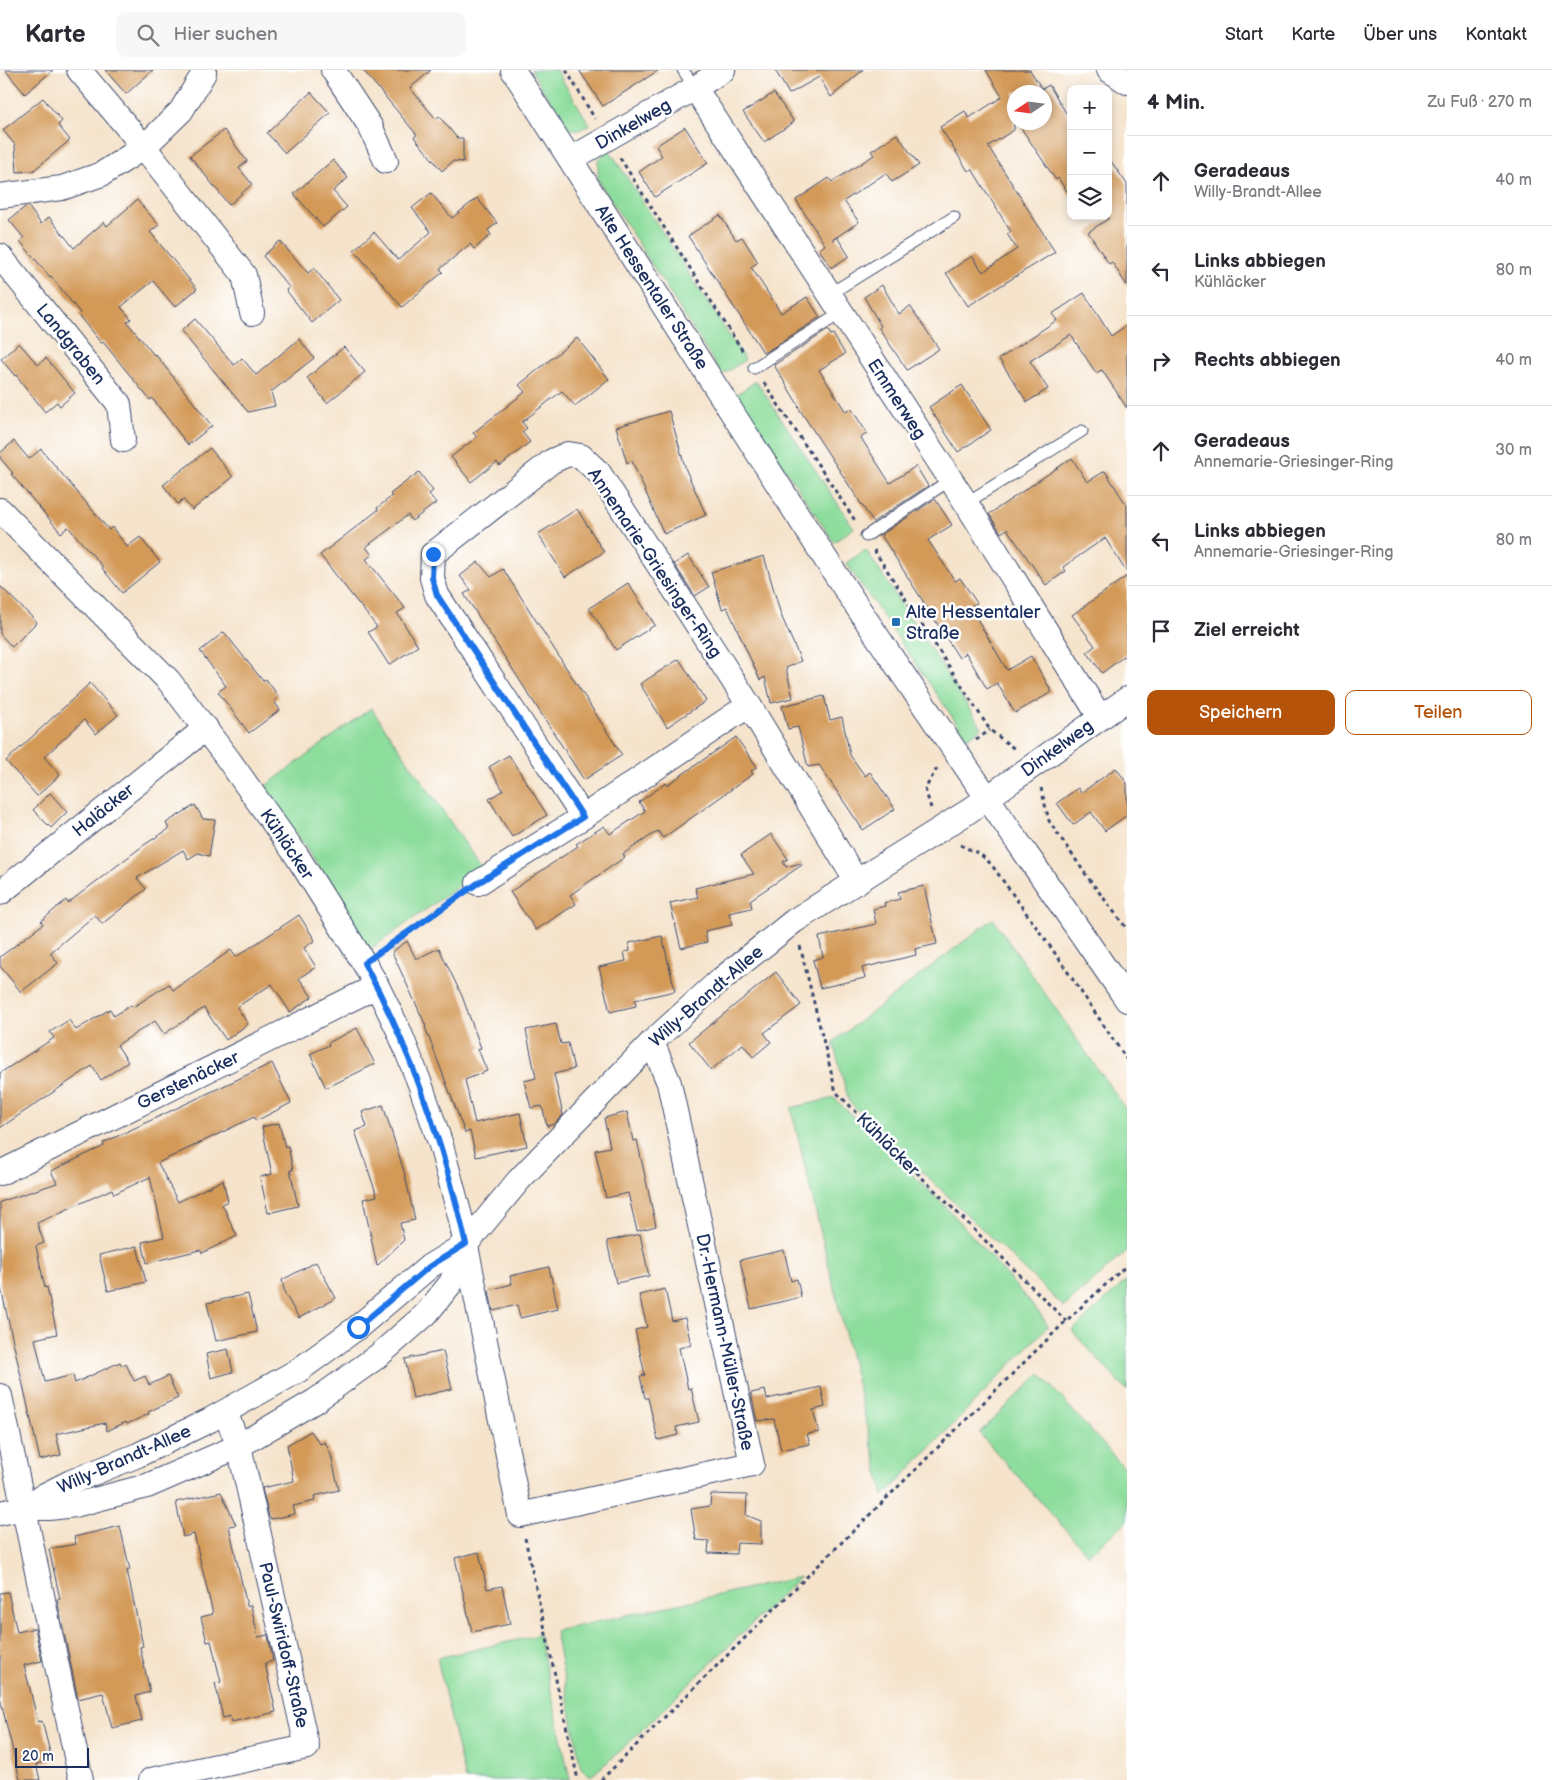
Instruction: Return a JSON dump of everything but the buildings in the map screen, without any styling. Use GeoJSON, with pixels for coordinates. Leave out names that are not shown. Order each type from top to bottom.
{"type":"FeatureCollection","features":[{"type":"Feature","properties":{"kind":"street"},"geometry":{"type":"LineString","coordinates":[[79,70],[144,147],[244,275],[252,313]]}},
{"type":"Feature","properties":{"kind":"street"},"geometry":{"type":"LineString","coordinates":[[0,196],[62,188],[102,174],[144,147],[181,111],[204,70]]}},
{"type":"Feature","properties":{"kind":"street"},"geometry":{"type":"LineString","coordinates":[[333,70],[370,126],[386,162]]}},
{"type":"Feature","properties":{"kind":"street","name":"Alte Hessentaler Straße"},"geometry":{"type":"LineString","coordinates":[[513,70],[828,562],[956,755],[988,797],[1127,1000]]}},
{"type":"Feature","properties":{"kind":"street","name":"Dinkelweg"},"geometry":{"type":"LineString","coordinates":[[571,159],[607,138],[689,79],[723,70]]}},
{"type":"Feature","properties":{"kind":"street"},"geometry":{"type":"LineString","coordinates":[[1109,70],[1127,82]]}},
{"type":"Feature","properties":{"kind":"street","name":"Emmerweg"},"geometry":{"type":"LineString","coordinates":[[689,79],[834,304],[966,503],[1100,717]]}},
{"type":"Feature","properties":{"kind":"street","name":"Landgraben"},"geometry":{"type":"LineString","coordinates":[[0,256],[119,404],[122,440]]}},
{"type":"Feature","properties":{"kind":"street","name":"Annemarie-Griesinger-Ring"},"geometry":{"type":"LineString","coordinates":[[583,817],[437,595],[432,578],[433,554],[552,461],[568,454],[581,456],[599,473],[749,705],[857,882]]}},
{"type":"Feature","properties":{"kind":"street","name":"Kühläcker"},"geometry":{"type":"LineString","coordinates":[[4,524],[169,681],[206,728],[297,856],[364,963],[399,1031],[441,1145],[466,1244]]}},
{"type":"Feature","properties":{"kind":"street","name":"Dinkelweg"},"geometry":{"type":"LineString","coordinates":[[988,797],[1127,699]]}},
{"type":"Feature","properties":{"kind":"street"},"geometry":{"type":"LineString","coordinates":[[478,883],[583,817],[749,705]]}},
{"type":"Feature","properties":{"kind":"street","name":"Haläcker"},"geometry":{"type":"LineString","coordinates":[[0,893],[206,728]]}},
{"type":"Feature","properties":{"kind":"street","name":"Willy-Brandt-Allee"},"geometry":{"type":"LineString","coordinates":[[0,1513],[24,1508],[75,1505],[147,1486],[239,1446],[316,1401],[378,1356],[426,1314],[451,1283],[466,1244],[519,1180],[652,1042],[718,982],[794,921],[940,830],[988,797]]}},
{"type":"Feature","properties":{"kind":"street","name":"Gerstenäcker"},"geometry":{"type":"LineString","coordinates":[[0,1173],[377,986]]}},
{"type":"Feature","properties":{"kind":"street","name":"Dr.-Hermann-Müller-Straße"},"geometry":{"type":"LineString","coordinates":[[520,1515],[752,1464],[669,1083],[652,1042]]}},
{"type":"Feature","properties":{"kind":"street"},"geometry":{"type":"LineString","coordinates":[[466,1244],[520,1515]]}},
{"type":"Feature","properties":{"kind":"street","name":"Willy-Brandt-Allee"},"geometry":{"type":"LineString","coordinates":[[24,1508],[71,1482],[138,1455],[225,1412],[299,1370],[358,1327],[430,1266],[466,1244]]}},
{"type":"Feature","properties":{"kind":"street"},"geometry":{"type":"LineString","coordinates":[[0,1396],[81,1780]]}},
{"type":"Feature","properties":{"kind":"street"},"geometry":{"type":"LineString","coordinates":[[225,1412],[239,1446]]}},
{"type":"Feature","properties":{"kind":"street","name":"Paul-Swiridoff-Straße"},"geometry":{"type":"LineString","coordinates":[[151,1780],[307,1747],[239,1446]]}},
{"type":"Feature","properties":{"kind":"lane"},"geometry":{"type":"LineString","coordinates":[[754,368],[834,304],[954,217]]}},
{"type":"Feature","properties":{"kind":"lane"},"geometry":{"type":"LineString","coordinates":[[966,503],[1082,430]]}},
{"type":"Feature","properties":{"kind":"lane"},"geometry":{"type":"LineString","coordinates":[[866,536],[950,480]]}},
{"type":"Feature","properties":{"kind":"path"},"geometry":{"type":"LineString","coordinates":[[566,70],[607,138],[754,368],[866,536],[990,730],[1035,765],[1049,821],[1089,879],[1127,929]]}},
{"type":"Feature","properties":{"kind":"path"},"geometry":{"type":"LineString","coordinates":[[990,730],[936,770],[925,789],[940,830],[950,841],[980,854],[991,864],[1057,956],[1127,1060]]}},
{"type":"Feature","properties":{"kind":"path"},"geometry":{"type":"LineString","coordinates":[[364,963],[478,883]]}},
{"type":"Feature","properties":{"kind":"path","name":"Kühläcker"},"geometry":{"type":"LineString","coordinates":[[794,921],[836,1092],[1066,1321]]}},
{"type":"Feature","properties":{"kind":"path"},"geometry":{"type":"LineString","coordinates":[[600,1780],[1066,1321],[1127,1265]]}},
{"type":"Feature","properties":{"kind":"path"},"geometry":{"type":"LineString","coordinates":[[520,1515],[578,1780]]}},
{"type":"Feature","properties":{"kind":"green space"},"geometry":{"type":"Polygon","coordinates":[[[531,70],[556,70],[590,125],[579,130],[566,128],[531,70]]]}},
{"type":"Feature","properties":{"kind":"green space"},"geometry":{"type":"Polygon","coordinates":[[[608,148],[745,360],[722,375],[598,180],[598,161],[608,148]]]}},
{"type":"Feature","properties":{"kind":"green space"},"geometry":{"type":"Polygon","coordinates":[[[756,381],[854,528],[834,542],[736,395],[756,381]]]}},
{"type":"Feature","properties":{"kind":"green space"},"geometry":{"type":"Polygon","coordinates":[[[866,550],[982,728],[967,738],[846,563],[866,550]]]}},
{"type":"Feature","properties":{"kind":"green space"},"geometry":{"type":"Polygon","coordinates":[[[371,708],[483,869],[365,953],[316,863],[264,787],[371,708]]]}},
{"type":"Feature","properties":{"kind":"green space"},"geometry":{"type":"Polygon","coordinates":[[[993,919],[1127,1111],[1127,1251],[1064,1307],[849,1102],[833,1042],[993,919]]]}},
{"type":"Feature","properties":{"kind":"green space"},"geometry":{"type":"Polygon","coordinates":[[[834,1098],[951,1212],[1041,1315],[1048,1326],[884,1496],[791,1108],[834,1098]]]}},
{"type":"Feature","properties":{"kind":"green space"},"geometry":{"type":"Polygon","coordinates":[[[1127,1280],[1127,1391],[1072,1331],[1127,1280]]]}},
{"type":"Feature","properties":{"kind":"green space"},"geometry":{"type":"Polygon","coordinates":[[[1040,1374],[1127,1471],[1127,1521],[1088,1555],[979,1433],[1040,1374]]]}},
{"type":"Feature","properties":{"kind":"green space"},"geometry":{"type":"Polygon","coordinates":[[[800,1577],[617,1754],[591,1776],[581,1768],[555,1631],[800,1577]]]}},
{"type":"Feature","properties":{"kind":"green space"},"geometry":{"type":"Polygon","coordinates":[[[539,1635],[570,1780],[465,1780],[437,1658],[539,1635]]]}},
{"type":"Feature","properties":{"kind":"place","name":"Alte Hessentaler Straße"},"geometry":{"type":"Point","coordinates":[896,622]}},
{"type":"Feature","properties":{"kind":"route"},"geometry":{"type":"LineString","coordinates":[[358,1327],[430,1266],[466,1244],[441,1145],[420,1084],[399,1031],[364,963],[478,883],[583,817],[437,595],[432,578],[433,554]]}}]}
